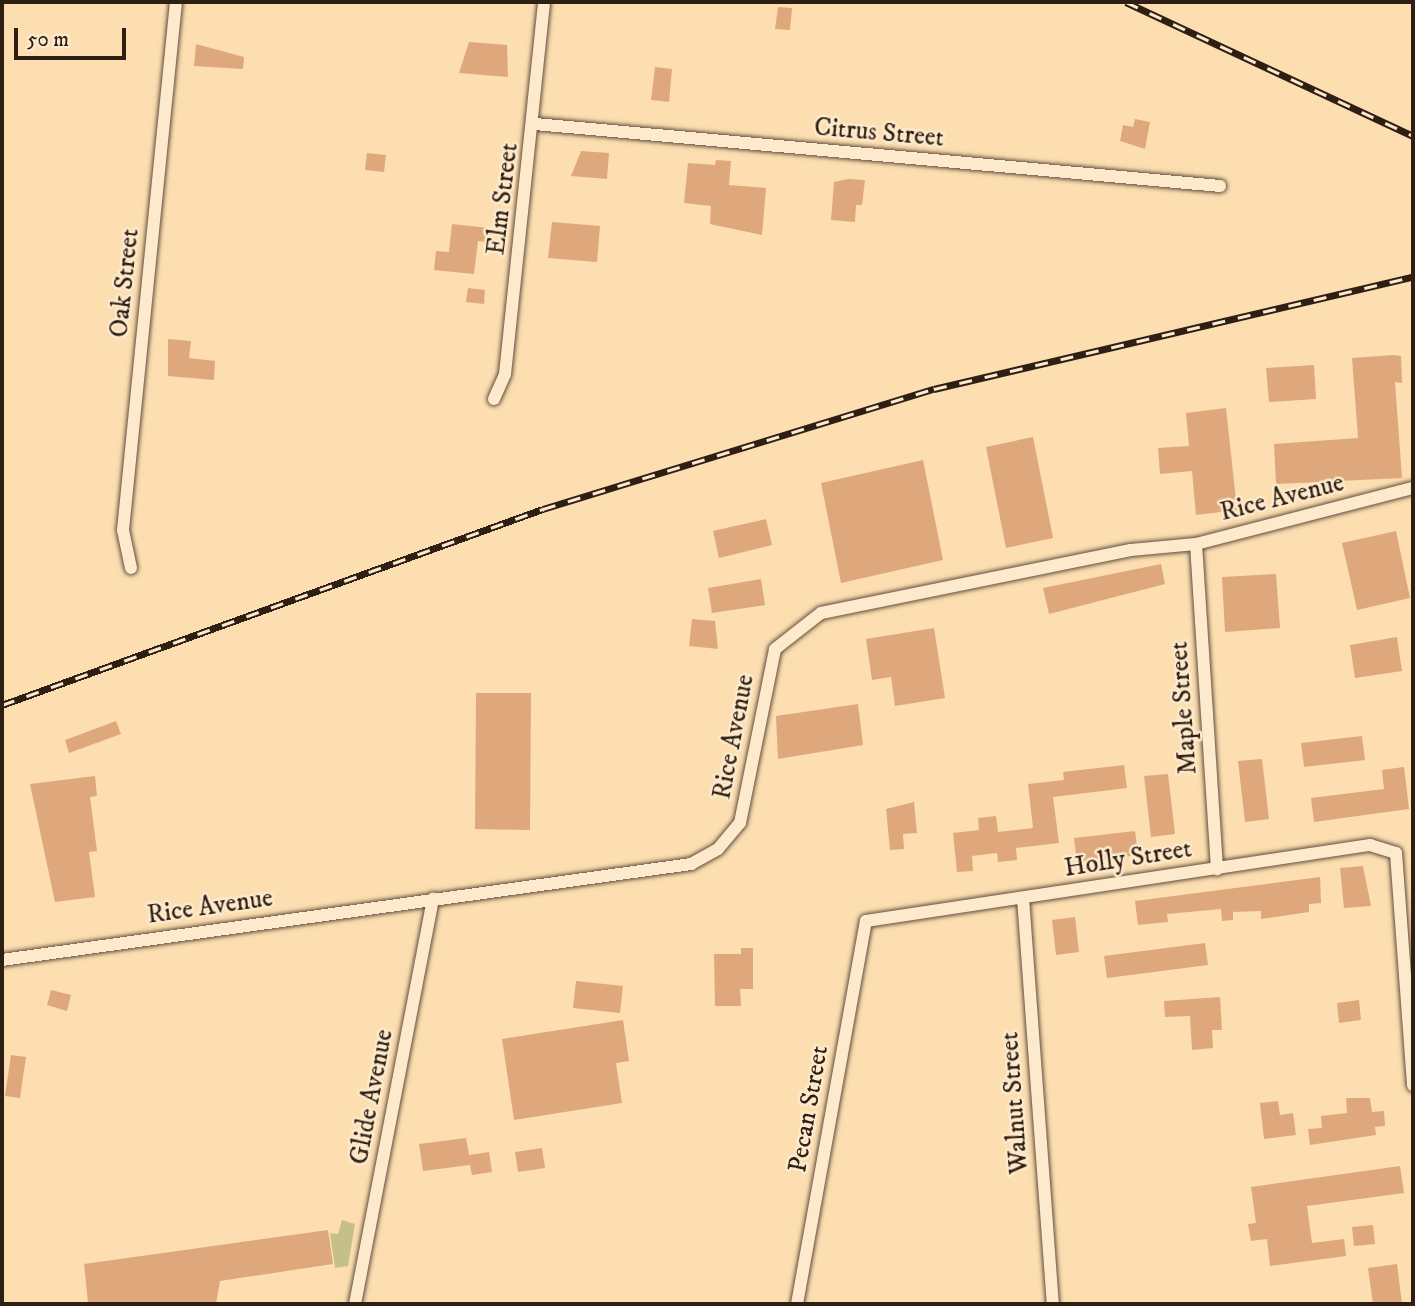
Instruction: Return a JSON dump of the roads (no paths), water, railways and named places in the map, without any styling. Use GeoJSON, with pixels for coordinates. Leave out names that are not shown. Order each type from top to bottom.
{"type":"FeatureCollection","features":[{"type":"Feature","properties":{"kind":"street","name":"Oak Street"},"geometry":{"type":"LineString","coordinates":[[131,568],[123,530],[176,2]]}},
{"type":"Feature","properties":{"kind":"street","name":"Elm Street"},"geometry":{"type":"LineString","coordinates":[[494,399],[505,374],[535,124],[544,2]]}},
{"type":"Feature","properties":{"kind":"street","name":"Citrus Street"},"geometry":{"type":"LineString","coordinates":[[535,124],[1220,186]]}},
{"type":"Feature","properties":{"kind":"street","name":"Rice Avenue"},"geometry":{"type":"LineString","coordinates":[[2,960],[691,864],[719,849],[740,823],[775,649],[821,613],[1131,550],[1196,544],[1413,488]]}},
{"type":"Feature","properties":{"kind":"street","name":"Maple Street"},"geometry":{"type":"LineString","coordinates":[[1196,544],[1217,869]]}},
{"type":"Feature","properties":{"kind":"street","name":"Holly Street"},"geometry":{"type":"LineString","coordinates":[[866,921],[1370,845],[1396,853],[1413,1085]]}},
{"type":"Feature","properties":{"kind":"street","name":"Glide Avenue"},"geometry":{"type":"LineString","coordinates":[[355,1304],[433,898]]}},
{"type":"Feature","properties":{"kind":"street","name":"Walnut Street"},"geometry":{"type":"LineString","coordinates":[[1023,898],[1053,1304]]}},
{"type":"Feature","properties":{"kind":"street","name":"Pecan Street"},"geometry":{"type":"LineString","coordinates":[[797,1304],[866,921]]}},
{"type":"Feature","properties":{"kind":"railway"},"geometry":{"type":"LineString","coordinates":[[1126,2],[1413,136]]}},
{"type":"Feature","properties":{"kind":"railway"},"geometry":{"type":"LineString","coordinates":[[2,705],[543,509],[934,389],[1413,277]]}}]}
